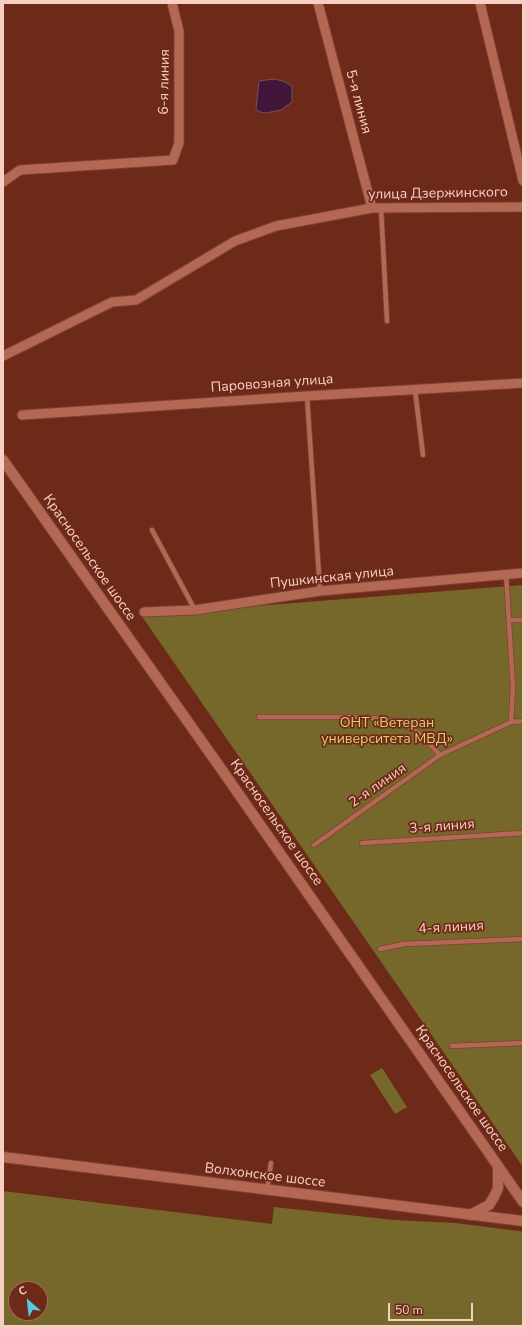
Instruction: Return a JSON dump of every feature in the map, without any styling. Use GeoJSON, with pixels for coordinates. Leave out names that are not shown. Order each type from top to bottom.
{"type":"FeatureCollection","features":[{"type":"Feature","properties":{"kind":"main road","name":"Красносельское шоссе"},"geometry":{"type":"LineString","coordinates":[[3,460],[212,756],[523,1202]]}},
{"type":"Feature","properties":{"kind":"main road","name":"Волхонское шоссе"},"geometry":{"type":"LineString","coordinates":[[3,1157],[523,1221]]}},
{"type":"Feature","properties":{"kind":"main road"},"geometry":{"type":"LineString","coordinates":[[470,1215],[489,1205],[494,1197],[498,1188],[498,1166]]}},
{"type":"Feature","properties":{"kind":"street","name":"6-я линия"},"geometry":{"type":"LineString","coordinates":[[3,182],[20,170],[173,160],[179,143],[179,31],[172,3]]}},
{"type":"Feature","properties":{"kind":"street","name":"5-я линия"},"geometry":{"type":"LineString","coordinates":[[318,3],[376,208]]}},
{"type":"Feature","properties":{"kind":"street"},"geometry":{"type":"LineString","coordinates":[[480,3],[523,181]]}},
{"type":"Feature","properties":{"kind":"street","name":"улица Дзержинского"},"geometry":{"type":"LineString","coordinates":[[3,356],[112,302],[136,300],[234,241],[276,226],[376,208],[523,206]]}},
{"type":"Feature","properties":{"kind":"street","name":"Паровозная улица"},"geometry":{"type":"LineString","coordinates":[[22,415],[523,383]]}},
{"type":"Feature","properties":{"kind":"street","name":"Пушкинская улица"},"geometry":{"type":"LineString","coordinates":[[144,612],[195,610],[320,591],[523,573]]}},
{"type":"Feature","properties":{"kind":"lane"},"geometry":{"type":"LineString","coordinates":[[376,208],[387,321]]}},
{"type":"Feature","properties":{"kind":"lane"},"geometry":{"type":"LineString","coordinates":[[415,389],[423,455]]}},
{"type":"Feature","properties":{"kind":"lane"},"geometry":{"type":"LineString","coordinates":[[307,396],[320,591]]}},
{"type":"Feature","properties":{"kind":"lane"},"geometry":{"type":"LineString","coordinates":[[152,530],[195,610]]}},
{"type":"Feature","properties":{"kind":"lane"},"geometry":{"type":"LineString","coordinates":[[506,574],[513,687],[511,722]]}},
{"type":"Feature","properties":{"kind":"lane"},"geometry":{"type":"LineString","coordinates":[[509,620],[523,620]]}},
{"type":"Feature","properties":{"kind":"lane"},"geometry":{"type":"LineString","coordinates":[[259,717],[363,717],[397,721],[419,733],[440,755]]}},
{"type":"Feature","properties":{"kind":"lane","name":"2-я линия"},"geometry":{"type":"LineString","coordinates":[[314,845],[440,755],[511,722],[523,721]]}},
{"type":"Feature","properties":{"kind":"lane","name":"3-я линия"},"geometry":{"type":"LineString","coordinates":[[362,843],[523,833]]}},
{"type":"Feature","properties":{"kind":"lane","name":"4-я линия"},"geometry":{"type":"LineString","coordinates":[[380,949],[404,944],[523,939]]}},
{"type":"Feature","properties":{"kind":"lane"},"geometry":{"type":"LineString","coordinates":[[452,1046],[523,1043]]}},
{"type":"Feature","properties":{"kind":"lane"},"geometry":{"type":"LineString","coordinates":[[267,1190],[271,1163]]}},
{"type":"Feature","properties":{"kind":"green space","name":"ОНТ «Ветеран университета МВД»"},"geometry":{"type":"Polygon","coordinates":[[[523,585],[523,1167],[141,615],[523,585]]]}},
{"type":"Feature","properties":{"kind":"green space"},"geometry":{"type":"Polygon","coordinates":[[[382,1068],[407,1107],[395,1114],[370,1075],[382,1068]]]}},
{"type":"Feature","properties":{"kind":"green space"},"geometry":{"type":"Polygon","coordinates":[[[3,1191],[272,1224],[274,1207],[394,1220],[455,1223],[523,1232],[523,1326],[3,1326],[3,1191]]]}},
{"type":"Feature","properties":{"kind":"shaded area"},"geometry":{"type":"Polygon","coordinates":[[[274,79],[283,81],[292,86],[292,102],[281,110],[266,113],[260,112],[256,109],[259,81],[274,79]]]}}]}
